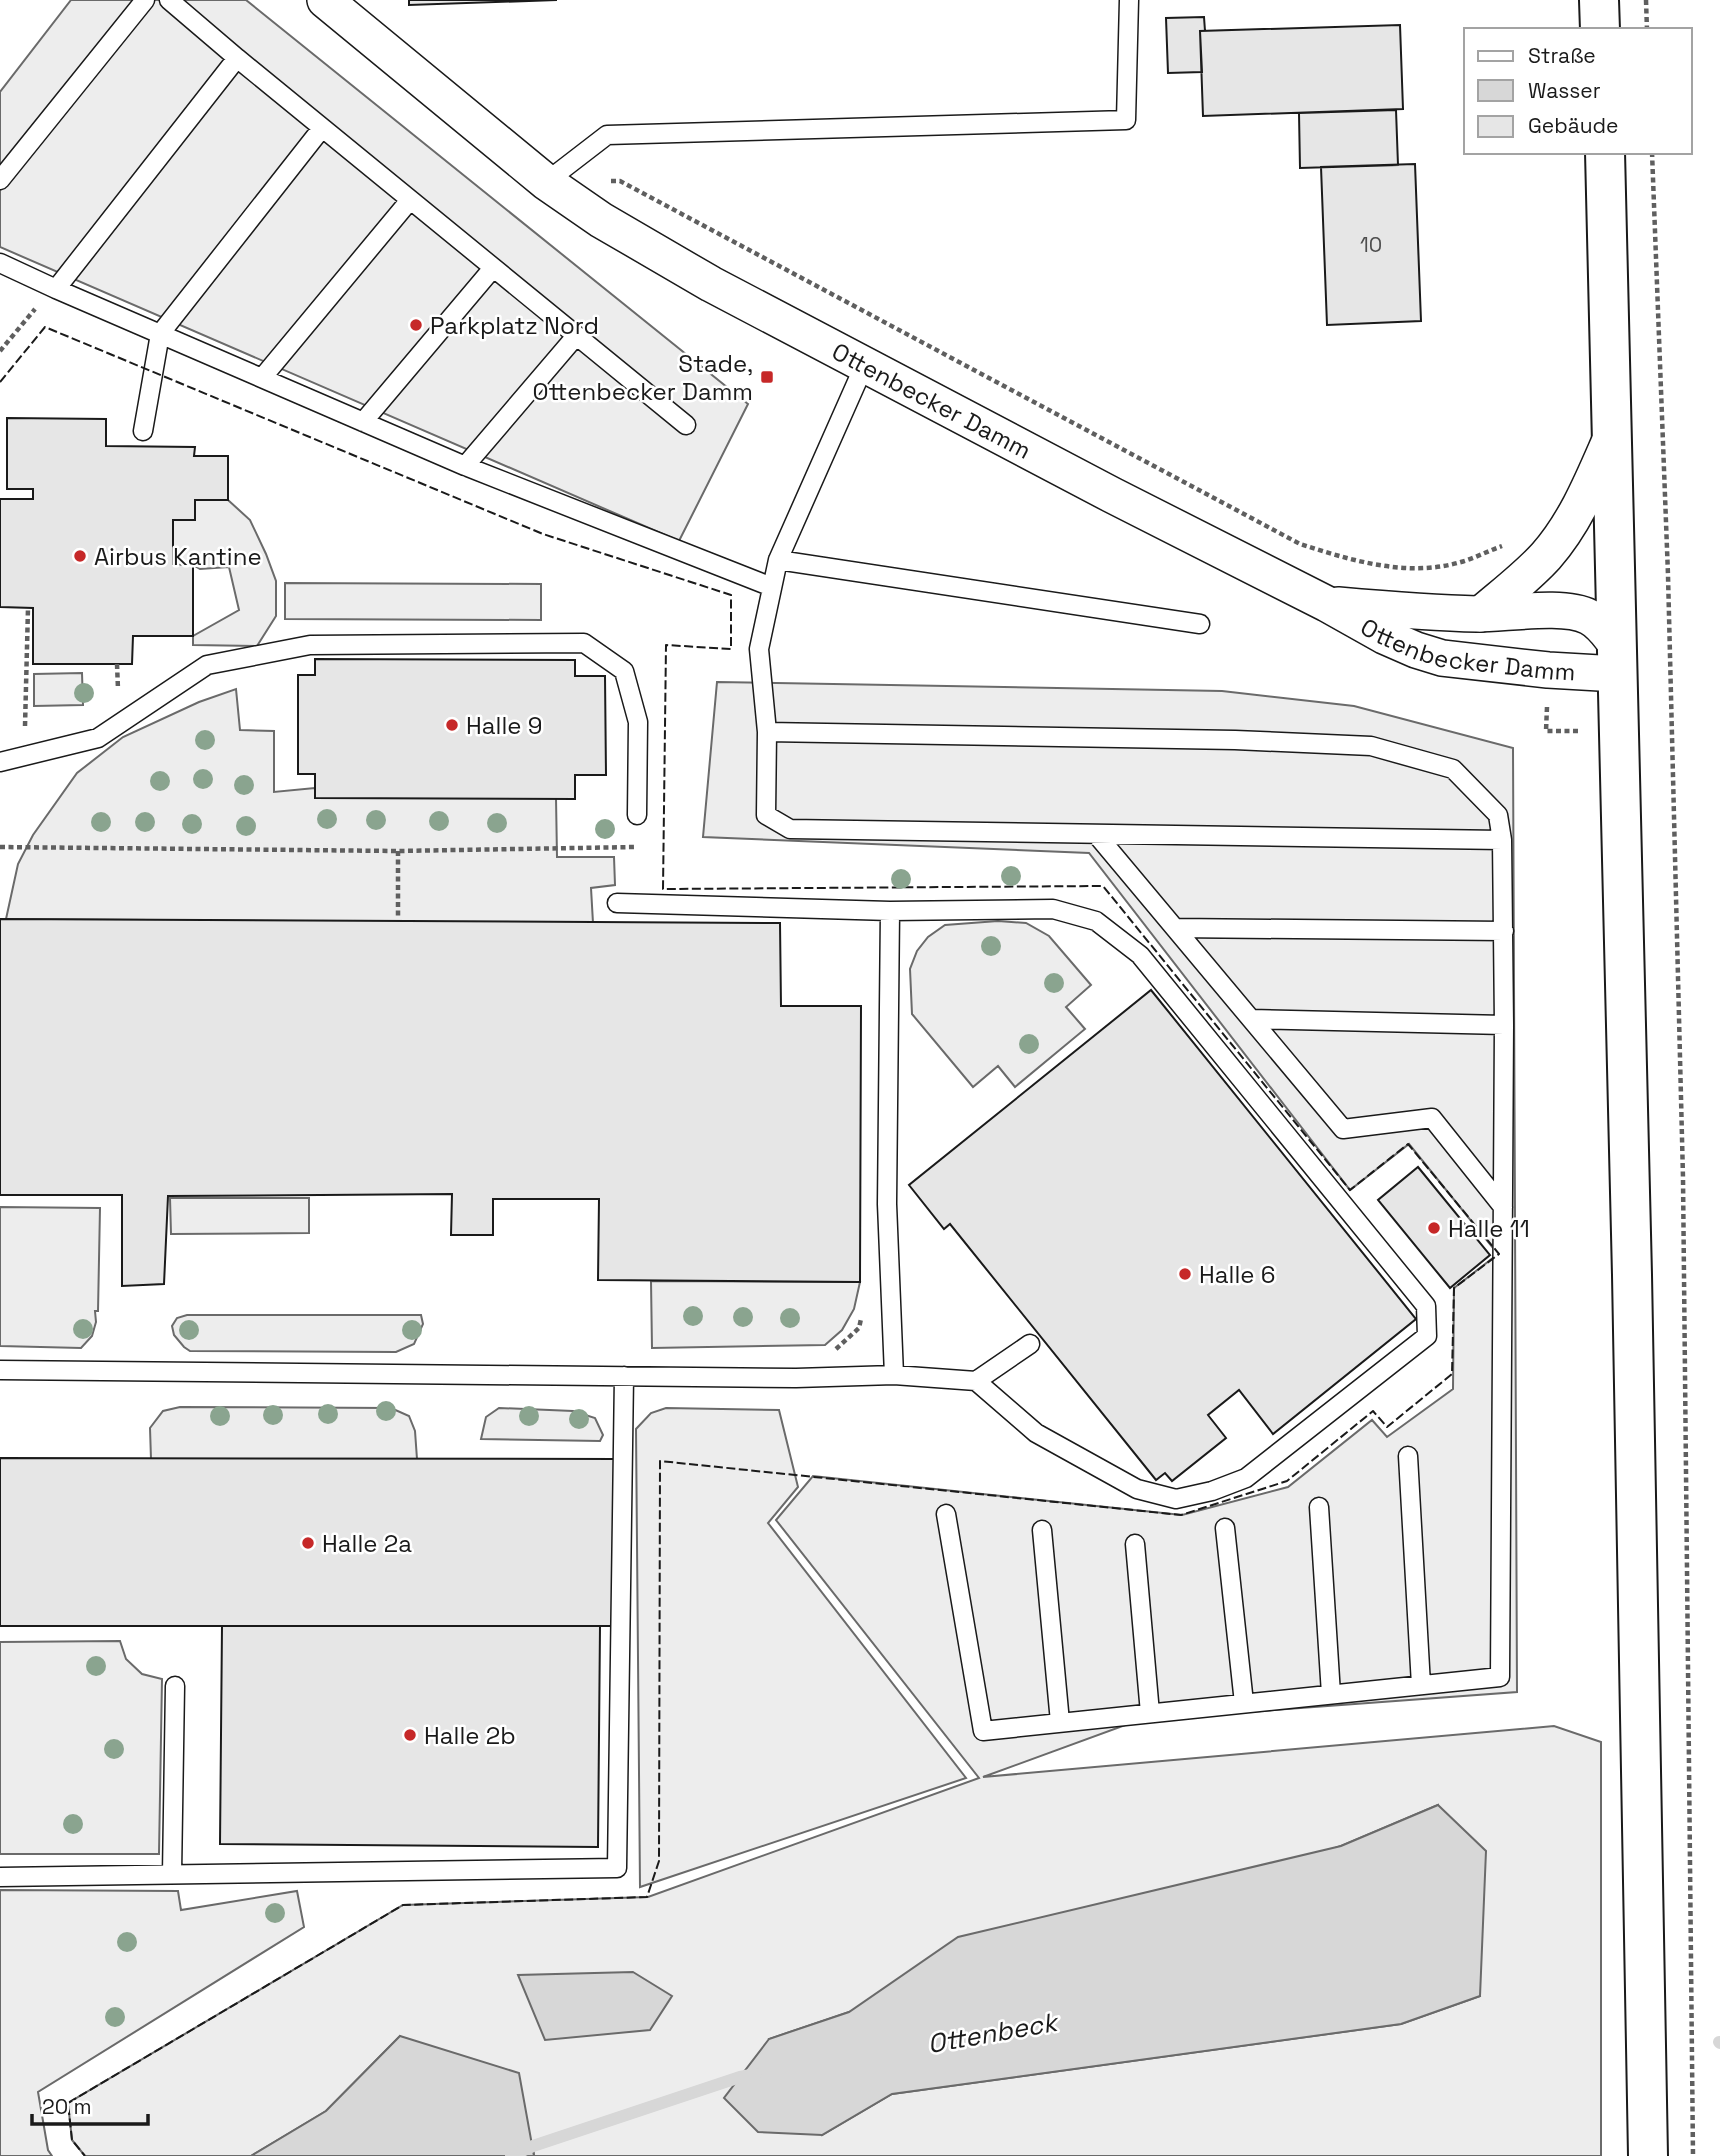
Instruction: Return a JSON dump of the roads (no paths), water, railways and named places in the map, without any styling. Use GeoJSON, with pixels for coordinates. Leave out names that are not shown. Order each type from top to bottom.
{"type":"FeatureCollection","features":[{"type":"Feature","properties":{"kind":"main road"},"geometry":{"type":"LineString","coordinates":[[1599,0],[1600,28]]}},
{"type":"Feature","properties":{"kind":"main road"},"geometry":{"type":"LineString","coordinates":[[1605,154],[1632,1303],[1648,2156]]}},
{"type":"Feature","properties":{"kind":"street","name":"Ottenbecker Damm"},"geometry":{"type":"LineString","coordinates":[[325,0],[546,181],[657,253],[864,366],[1327,604],[1384,636],[1442,659],[1548,670],[1616,659],[1604,629],[1589,617],[1576,613],[1431,613],[1327,604]]}},
{"type":"Feature","properties":{"kind":"street","name":"Ottenbecker Damm"},"geometry":{"type":"LineString","coordinates":[[1482,614],[1545,557],[1566,530],[1582,503],[1611,438]]}},
{"type":"Feature","properties":{"kind":"lane"},"geometry":{"type":"LineString","coordinates":[[0,180],[145,0]]}},
{"type":"Feature","properties":{"kind":"lane"},"geometry":{"type":"LineString","coordinates":[[169,0],[685,425]]}},
{"type":"Feature","properties":{"kind":"lane"},"geometry":{"type":"LineString","coordinates":[[546,181],[607,135],[1126,120],[1129,0]]}},
{"type":"Feature","properties":{"kind":"lane"},"geometry":{"type":"LineString","coordinates":[[56,289],[237,58]]}},
{"type":"Feature","properties":{"kind":"lane"},"geometry":{"type":"LineString","coordinates":[[143,431],[160,334],[322,128]]}},
{"type":"Feature","properties":{"kind":"lane"},"geometry":{"type":"LineString","coordinates":[[262,378],[410,200]]}},
{"type":"Feature","properties":{"kind":"lane"},"geometry":{"type":"LineString","coordinates":[[0,263],[465,466],[772,587]]}},
{"type":"Feature","properties":{"kind":"lane"},"geometry":{"type":"LineString","coordinates":[[363,422],[493,268]]}},
{"type":"Feature","properties":{"kind":"lane"},"geometry":{"type":"LineString","coordinates":[[465,466],[576,336]]}},
{"type":"Feature","properties":{"kind":"lane"},"geometry":{"type":"LineString","coordinates":[[864,366],[778,560],[772,587],[759,649],[767,732],[766,815],[790,829],[1502,840]]}},
{"type":"Feature","properties":{"kind":"lane"},"geometry":{"type":"LineString","coordinates":[[778,560],[1200,624]]}},
{"type":"Feature","properties":{"kind":"lane"},"geometry":{"type":"LineString","coordinates":[[4,761],[98,738],[207,665],[310,645],[584,643],[624,671],[638,722],[637,815]]}},
{"type":"Feature","properties":{"kind":"lane"},"geometry":{"type":"LineString","coordinates":[[767,732],[1235,740],[1371,746],[1453,769],[1498,815],[1502,840],[1504,931],[1500,1677],[983,1731],[946,1514]]}},
{"type":"Feature","properties":{"kind":"lane"},"geometry":{"type":"LineString","coordinates":[[1096,834],[1343,1129],[1432,1118],[1503,1207]]}},
{"type":"Feature","properties":{"kind":"lane"},"geometry":{"type":"LineString","coordinates":[[0,1370],[796,1378],[894,1375],[976,1381],[1036,1433],[1138,1489],[1176,1499],[1212,1491],[1246,1478],[1427,1336],[1426,1306],[1140,955],[1096,921],[1053,909],[890,911],[617,903]]}},
{"type":"Feature","properties":{"kind":"lane"},"geometry":{"type":"LineString","coordinates":[[890,911],[887,1204],[894,1375]]}},
{"type":"Feature","properties":{"kind":"lane"},"geometry":{"type":"LineString","coordinates":[[1175,928],[1504,931]]}},
{"type":"Feature","properties":{"kind":"lane"},"geometry":{"type":"LineString","coordinates":[[1251,1019],[1504,1026]]}},
{"type":"Feature","properties":{"kind":"lane"},"geometry":{"type":"LineString","coordinates":[[976,1381],[1030,1344]]}},
{"type":"Feature","properties":{"kind":"lane"},"geometry":{"type":"LineString","coordinates":[[0,1877],[617,1868],[624,1376]]}},
{"type":"Feature","properties":{"kind":"lane"},"geometry":{"type":"LineString","coordinates":[[1408,1456],[1421,1685]]}},
{"type":"Feature","properties":{"kind":"lane"},"geometry":{"type":"LineString","coordinates":[[1319,1507],[1331,1694]]}},
{"type":"Feature","properties":{"kind":"lane"},"geometry":{"type":"LineString","coordinates":[[1225,1528],[1244,1703]]}},
{"type":"Feature","properties":{"kind":"lane"},"geometry":{"type":"LineString","coordinates":[[1042,1530],[1060,1722]]}},
{"type":"Feature","properties":{"kind":"lane"},"geometry":{"type":"LineString","coordinates":[[1135,1544],[1150,1713]]}},
{"type":"Feature","properties":{"kind":"lane"},"geometry":{"type":"LineString","coordinates":[[172,1874],[175,1686]]}},
{"type":"Feature","properties":{"kind":"water"},"geometry":{"type":"Polygon","coordinates":[[[1438,1805],[1486,1851],[1480,1996],[1401,2024],[892,2094],[822,2135],[758,2132],[724,2098],[769,2039],[849,2012],[958,1937],[1341,1846],[1438,1805]]]}},
{"type":"Feature","properties":{"kind":"water"},"geometry":{"type":"Polygon","coordinates":[[[633,1972],[672,1996],[650,2030],[545,2040],[518,1975],[633,1972]]]}},
{"type":"Feature","properties":{"kind":"water"},"geometry":{"type":"Polygon","coordinates":[[[400,2036],[519,2073],[534,2156],[251,2156],[326,2111],[400,2036]]]}},
{"type":"Feature","properties":{"kind":"waterway","name":"Ottenbeck"},"geometry":{"type":"LineString","coordinates":[[511,2156],[533,2146],[756,2074]]}},
{"type":"Feature","properties":{"kind":"place","name":"Parkplatz Nord"},"geometry":{"type":"Point","coordinates":[416,325]}},
{"type":"Feature","properties":{"kind":"place","name":"Stade, Ottenbecker Damm"},"geometry":{"type":"Point","coordinates":[767,377]}},
{"type":"Feature","properties":{"kind":"place","name":"Airbus Kantine"},"geometry":{"type":"Point","coordinates":[80,556]}},
{"type":"Feature","properties":{"kind":"place","name":"Halle 9"},"geometry":{"type":"Point","coordinates":[452,725]}},
{"type":"Feature","properties":{"kind":"place","name":"Halle 11"},"geometry":{"type":"Point","coordinates":[1434,1228]}},
{"type":"Feature","properties":{"kind":"place","name":"Halle 6"},"geometry":{"type":"Point","coordinates":[1185,1274]}},
{"type":"Feature","properties":{"kind":"place","name":"Halle 2a"},"geometry":{"type":"Point","coordinates":[308,1543]}},
{"type":"Feature","properties":{"kind":"place","name":"Halle 2b"},"geometry":{"type":"Point","coordinates":[410,1735]}}]}
